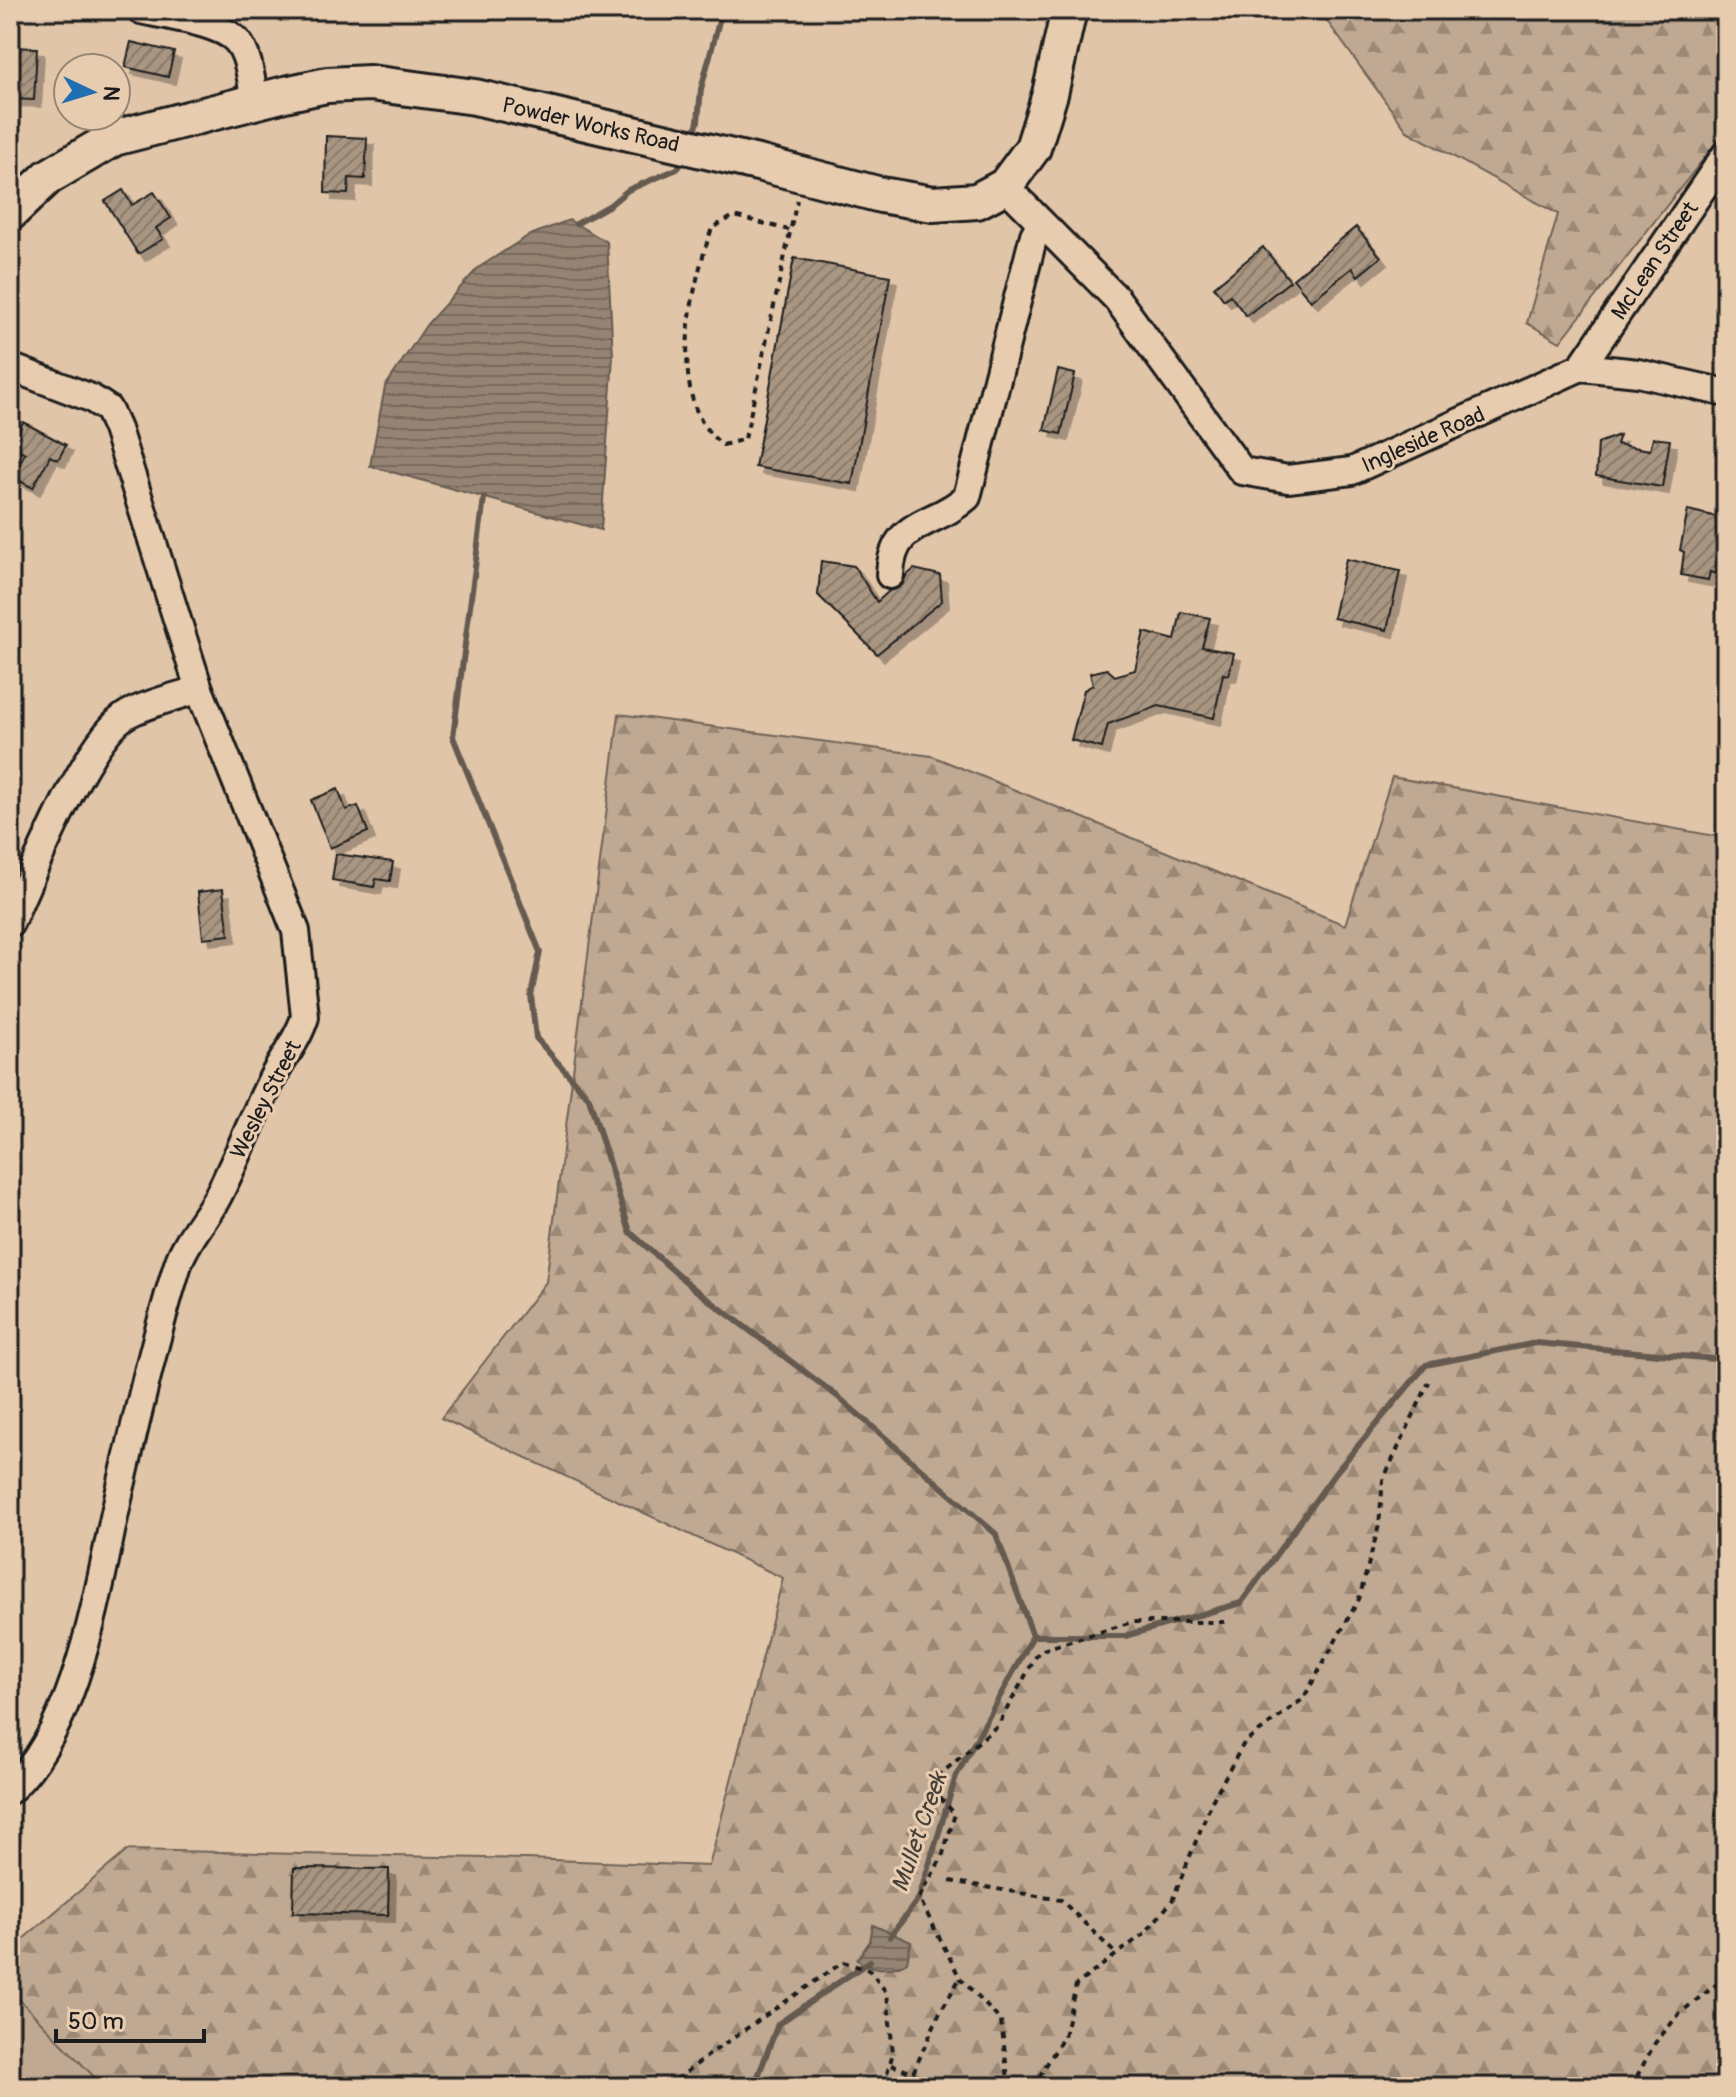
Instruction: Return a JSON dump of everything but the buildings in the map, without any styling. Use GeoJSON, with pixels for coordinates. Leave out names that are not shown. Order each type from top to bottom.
{"type":"FeatureCollection","features":[{"type":"Feature","properties":{"kind":"main road"},"geometry":{"type":"LineString","coordinates":[[1005,186],[1033,148],[1050,94],[1069,10]]}},
{"type":"Feature","properties":{"kind":"main road","name":"Powder Works Road"},"geometry":{"type":"LineString","coordinates":[[10,213],[48,177],[114,138],[327,85],[370,83],[475,97],[881,195],[933,204],[977,201],[1005,186]]}},
{"type":"Feature","properties":{"kind":"street"},"geometry":{"type":"LineString","coordinates":[[141,10],[215,27],[237,40],[247,61],[255,101]]}},
{"type":"Feature","properties":{"kind":"street","name":"McLean Street"},"geometry":{"type":"LineString","coordinates":[[1581,367],[1726,154]]}},
{"type":"Feature","properties":{"kind":"street","name":"Ingleside Road"},"geometry":{"type":"LineString","coordinates":[[1005,186],[1117,299],[1242,471],[1288,479],[1352,471],[1581,367]]}},
{"type":"Feature","properties":{"kind":"street"},"geometry":{"type":"LineString","coordinates":[[890,575],[891,559],[904,533],[921,522],[940,516],[967,497],[1034,235],[1041,223]]}},
{"type":"Feature","properties":{"kind":"street","name":"Wesley Street"},"geometry":{"type":"LineString","coordinates":[[10,367],[91,398],[108,409],[199,689],[296,931],[305,1017],[302,1028],[272,1078],[217,1197],[179,1260],[89,1626],[68,1694],[46,1747],[10,1790]]}},
{"type":"Feature","properties":{"kind":"street"},"geometry":{"type":"LineString","coordinates":[[1581,367],[1638,373],[1726,393]]}},
{"type":"Feature","properties":{"kind":"street"},"geometry":{"type":"LineString","coordinates":[[10,923],[61,812],[102,738],[126,715],[199,689]]}},
{"type":"Feature","properties":{"kind":"path"},"geometry":{"type":"LineString","coordinates":[[789,230],[734,216],[712,228],[700,264],[693,291],[690,327],[692,402],[704,428],[723,445],[745,439],[803,175]]}},
{"type":"Feature","properties":{"kind":"path"},"geometry":{"type":"LineString","coordinates":[[1033,2087],[1064,2036],[1076,1985],[1145,1933],[1172,1901],[1212,1801],[1244,1743],[1303,1699],[1359,1599],[1379,1525],[1383,1480],[1429,1382]]}},
{"type":"Feature","properties":{"kind":"path"},"geometry":{"type":"LineString","coordinates":[[1009,2087],[1001,2021],[960,1978],[919,1898],[942,1857],[955,1814],[928,1785],[998,1725],[1039,1651],[1132,1622],[1228,1622]]}},
{"type":"Feature","properties":{"kind":"path"},"geometry":{"type":"LineString","coordinates":[[950,1881],[1061,1900],[1117,1955]]}},
{"type":"Feature","properties":{"kind":"path"},"geometry":{"type":"LineString","coordinates":[[667,2087],[843,1962],[869,1970],[887,1993],[893,2053],[883,2087]]}},
{"type":"Feature","properties":{"kind":"path"},"geometry":{"type":"LineString","coordinates":[[1631,2087],[1655,2043],[1680,2013],[1726,1977]]}},
{"type":"Feature","properties":{"kind":"path"},"geometry":{"type":"LineString","coordinates":[[890,2064],[913,2073],[940,2012],[960,1978]]}},
{"type":"Feature","properties":{"kind":"green space"},"geometry":{"type":"Polygon","coordinates":[[[1319,10],[1726,10],[1726,130],[1560,342],[1527,323],[1558,214],[1407,131],[1319,10]]]}},
{"type":"Feature","properties":{"kind":"green space"},"geometry":{"type":"Polygon","coordinates":[[[619,714],[932,756],[1345,925],[1392,777],[1726,838],[1726,2087],[10,2087],[10,1950],[128,1850],[709,1866],[783,1578],[441,1418],[546,1282],[619,714]]]}},
{"type":"Feature","properties":{"kind":"green space"},"geometry":{"type":"Polygon","coordinates":[[[10,1990],[104,2087],[10,2087],[10,1990]]]}},
{"type":"Feature","properties":{"kind":"shaded area"},"geometry":{"type":"Polygon","coordinates":[[[569,220],[607,242],[613,356],[601,530],[370,466],[385,387],[427,324],[478,268],[528,236],[569,220]]]}},
{"type":"Feature","properties":{"kind":"shaded area"},"geometry":{"type":"Polygon","coordinates":[[[873,1925],[911,1942],[907,1962],[882,1968],[857,1960],[870,1941],[873,1925]]]}},
{"type":"Feature","properties":{"kind":"waterway"},"geometry":{"type":"LineString","coordinates":[[693,139],[701,89],[722,10]]}},
{"type":"Feature","properties":{"kind":"waterway"},"geometry":{"type":"LineString","coordinates":[[576,224],[610,205],[628,190],[677,169],[688,157]]}},
{"type":"Feature","properties":{"kind":"waterway"},"geometry":{"type":"LineString","coordinates":[[484,498],[453,737],[540,952],[531,995],[536,1038],[589,1098],[630,1232],[693,1288],[837,1396],[996,1534],[1033,1636]]}},
{"type":"Feature","properties":{"kind":"waterway"},"geometry":{"type":"LineString","coordinates":[[1033,1636],[1125,1636],[1241,1603],[1336,1472],[1426,1365],[1536,1343],[1726,1360]]}},
{"type":"Feature","properties":{"kind":"waterway","name":"Mullet Creek"},"geometry":{"type":"LineString","coordinates":[[890,1937],[919,1898],[956,1776],[1033,1636]]}},
{"type":"Feature","properties":{"kind":"waterway","name":"Mullet Creek"},"geometry":{"type":"LineString","coordinates":[[754,2087],[778,2024],[870,1961]]}}]}
